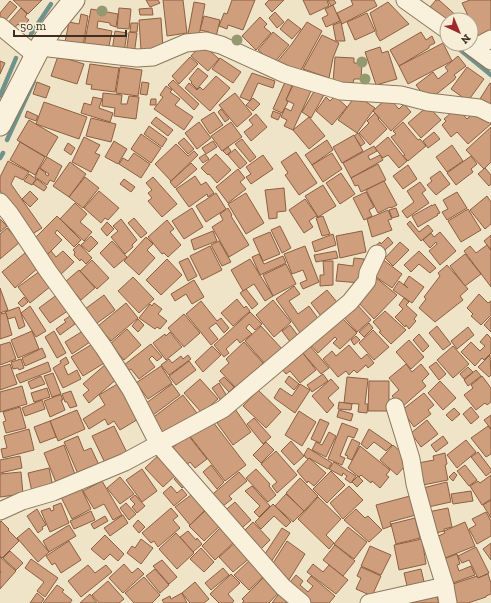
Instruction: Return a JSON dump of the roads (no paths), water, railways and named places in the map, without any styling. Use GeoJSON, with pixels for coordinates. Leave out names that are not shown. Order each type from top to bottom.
{"type":"FeatureCollection","features":[{"type":"Feature","properties":{"kind":"street"},"geometry":{"type":"LineString","coordinates":[[0,125],[37,51],[53,26],[74,0]]}},
{"type":"Feature","properties":{"kind":"street"},"geometry":{"type":"LineString","coordinates":[[405,0],[439,24]]}},
{"type":"Feature","properties":{"kind":"street"},"geometry":{"type":"LineString","coordinates":[[0,26],[37,51],[137,58],[153,57],[186,43],[206,41],[221,45],[285,74],[341,91],[401,95],[428,102],[479,108],[491,114]]}},
{"type":"Feature","properties":{"kind":"street"},"geometry":{"type":"LineString","coordinates":[[479,43],[491,39]]}},
{"type":"Feature","properties":{"kind":"street"},"geometry":{"type":"LineString","coordinates":[[479,52],[491,61]]}},
{"type":"Feature","properties":{"kind":"street"},"geometry":{"type":"LineString","coordinates":[[0,202],[104,348],[131,390],[159,445],[283,587],[302,603]]}},
{"type":"Feature","properties":{"kind":"street"},"geometry":{"type":"LineString","coordinates":[[0,511],[22,501],[54,492],[125,462],[159,445],[223,408],[350,302],[367,281],[368,273],[377,254]]}},
{"type":"Feature","properties":{"kind":"street"},"geometry":{"type":"LineString","coordinates":[[395,407],[411,459],[415,484],[429,535],[446,586],[448,603]]}},
{"type":"Feature","properties":{"kind":"street"},"geometry":{"type":"LineString","coordinates":[[369,603],[446,586]]}},
{"type":"Feature","properties":{"kind":"waterway"},"geometry":{"type":"LineString","coordinates":[[31,34],[51,4]]}},
{"type":"Feature","properties":{"kind":"waterway"},"geometry":{"type":"LineString","coordinates":[[463,52],[491,75]]}},
{"type":"Feature","properties":{"kind":"waterway"},"geometry":{"type":"LineString","coordinates":[[0,96],[16,58]]}},
{"type":"Feature","properties":{"kind":"waterway"},"geometry":{"type":"LineString","coordinates":[[7,140],[34,81]]}},
{"type":"Feature","properties":{"kind":"waterway"},"geometry":{"type":"LineString","coordinates":[[0,158],[3,153]]}}]}
